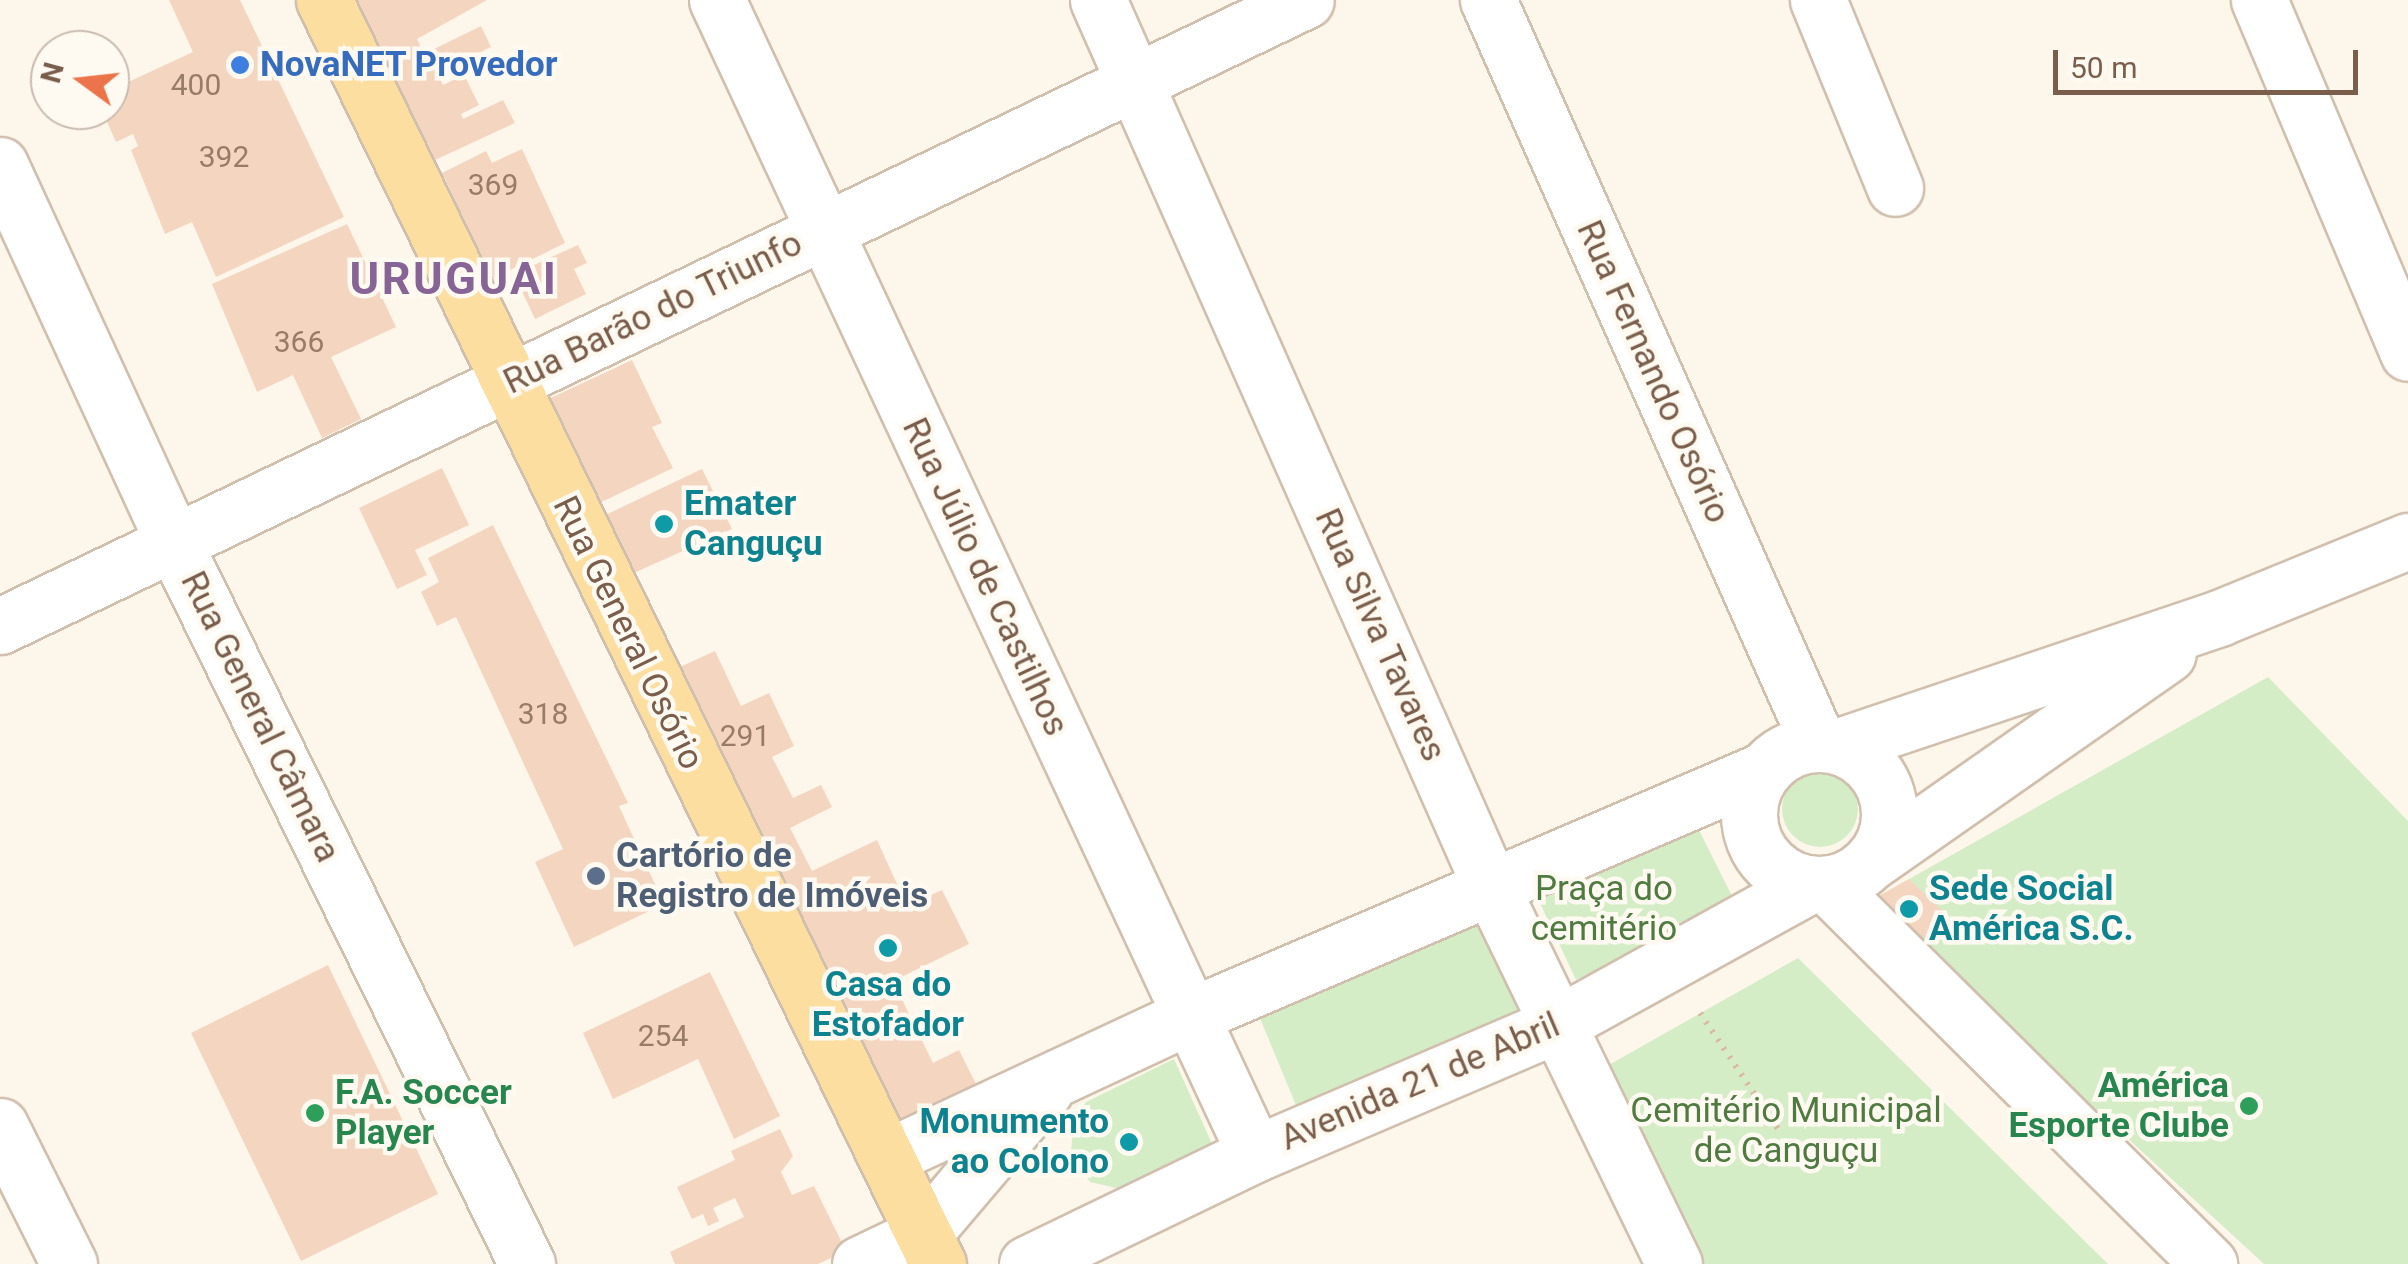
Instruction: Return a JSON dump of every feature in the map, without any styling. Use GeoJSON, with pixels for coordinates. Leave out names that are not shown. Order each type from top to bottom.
{"type":"FeatureCollection","features":[{"type":"Feature","properties":{"kind":"main road","name":"Rua General Osório"},"geometry":{"type":"LineString","coordinates":[[290,0],[887,1157],[901,1255]]}},
{"type":"Feature","properties":{"kind":"main road","name":"Rua General Osório"},"geometry":{"type":"LineString","coordinates":[[324,0],[493,391],[901,1255]]}},
{"type":"Feature","properties":{"kind":"street","name":"Rua Júlio de Castilhos"},"geometry":{"type":"LineString","coordinates":[[717,0],[1255,1154]]}},
{"type":"Feature","properties":{"kind":"street","name":"Rua Silva Tavares"},"geometry":{"type":"LineString","coordinates":[[1098,0],[1490,885],[1674,1264]]}},
{"type":"Feature","properties":{"kind":"street","name":"Rua Barão do Triunfo"},"geometry":{"type":"LineString","coordinates":[[0,626],[1306,0]]}},
{"type":"Feature","properties":{"kind":"street","name":"Rua Fernando Osório"},"geometry":{"type":"LineString","coordinates":[[1488,0],[1828,744]]}},
{"type":"Feature","properties":{"kind":"street"},"geometry":{"type":"LineString","coordinates":[[1818,0],[1895,188]]}},
{"type":"Feature","properties":{"kind":"street"},"geometry":{"type":"LineString","coordinates":[[2259,0],[2408,353]]}},
{"type":"Feature","properties":{"kind":"street","name":"Rua General Câmara"},"geometry":{"type":"LineString","coordinates":[[0,166],[174,541],[528,1264]]}},
{"type":"Feature","properties":{"kind":"street","name":"Avenida 21 de Abril"},"geometry":{"type":"LineString","coordinates":[[1828,744],[2220,618],[2408,541]]}},
{"type":"Feature","properties":{"kind":"street","name":"Avenida 21 de Abril"},"geometry":{"type":"LineString","coordinates":[[1027,1264],[1255,1154],[1558,1024],[1835,877],[2220,618]]}},
{"type":"Feature","properties":{"kind":"street"},"geometry":{"type":"LineString","coordinates":[[887,1157],[1190,1016],[1764,770],[1781,754],[1828,744],[1876,773],[1887,794],[1890,818],[1835,877]]}},
{"type":"Feature","properties":{"kind":"street"},"geometry":{"type":"LineString","coordinates":[[1764,770],[1751,802],[1753,837],[1764,857],[1835,877],[2210,1264]]}},
{"type":"Feature","properties":{"kind":"street"},"geometry":{"type":"LineString","coordinates":[[901,1255],[1053,1080]]}},
{"type":"Feature","properties":{"kind":"street"},"geometry":{"type":"LineString","coordinates":[[0,1126],[69,1264]]}},
{"type":"Feature","properties":{"kind":"path"},"geometry":{"type":"LineString","coordinates":[[1700,1013],[1780,1132]]}},
{"type":"Feature","properties":{"kind":"green space","name":"América Esporte Clube"},"geometry":{"type":"Polygon","coordinates":[[[2268,677],[2408,821],[2408,1264],[2264,1264],[1870,901],[2268,677]]]}},
{"type":"Feature","properties":{"kind":"green space"},"geometry":{"type":"Polygon","coordinates":[[[1820,771],[1847,782],[1858,809],[1847,836],[1820,847],[1793,836],[1782,809],[1793,782],[1820,771]]]}},
{"type":"Feature","properties":{"kind":"green space","name":"Praça do cemitério"},"geometry":{"type":"Polygon","coordinates":[[[1694,820],[1735,902],[1576,980],[1531,884],[1694,820]]]}},
{"type":"Feature","properties":{"kind":"green space"},"geometry":{"type":"Polygon","coordinates":[[[1479,915],[1523,1021],[1300,1115],[1257,1011],[1479,915]]]}},
{"type":"Feature","properties":{"kind":"green space","name":"Cemitério Municipal de Canguçu"},"geometry":{"type":"Polygon","coordinates":[[[1798,958],[2108,1264],[1703,1264],[1607,1066],[1798,958]]]}},
{"type":"Feature","properties":{"kind":"green space"},"geometry":{"type":"Polygon","coordinates":[[[1174,1059],[1213,1146],[1125,1190],[1090,1182],[1071,1151],[1074,1121],[1086,1102],[1174,1059]]]}},
{"type":"Feature","properties":{"kind":"building"},"geometry":{"type":"Polygon","coordinates":[[[169,0],[240,0],[344,217],[216,277],[192,222],[165,234],[131,150],[138,146],[133,134],[116,142],[111,130],[130,130],[130,81],[193,52],[169,0]]]}},
{"type":"Feature","properties":{"kind":"building"},"geometry":{"type":"Polygon","coordinates":[[[357,0],[487,0],[417,39],[424,54],[481,26],[491,47],[437,73],[443,85],[464,75],[479,105],[461,114],[463,119],[503,100],[515,123],[435,160],[357,0]]]}},
{"type":"Feature","properties":{"kind":"building"},"geometry":{"type":"Polygon","coordinates":[[[522,149],[565,243],[492,279],[442,173],[486,151],[492,163],[522,149]]]}},
{"type":"Feature","properties":{"kind":"building"},"geometry":{"type":"Polygon","coordinates":[[[347,224],[396,327],[331,357],[361,419],[322,438],[293,375],[257,392],[212,284],[347,224]]]}},
{"type":"Feature","properties":{"kind":"building"},"geometry":{"type":"Polygon","coordinates":[[[578,245],[587,263],[574,269],[586,294],[535,319],[514,274],[578,245]]]}},
{"type":"Feature","properties":{"kind":"building"},"geometry":{"type":"Polygon","coordinates":[[[632,360],[662,423],[652,427],[673,468],[591,507],[540,403],[632,360]]]}},
{"type":"Feature","properties":{"kind":"building"},"geometry":{"type":"Polygon","coordinates":[[[442,468],[469,525],[415,550],[427,575],[397,589],[359,508],[442,468]]]}},
{"type":"Feature","properties":{"kind":"building","name":"Emater Canguçu"},"geometry":{"type":"Polygon","coordinates":[[[702,469],[732,529],[625,577],[597,519],[702,469]]]}},
{"type":"Feature","properties":{"kind":"building"},"geometry":{"type":"Polygon","coordinates":[[[493,525],[628,803],[619,806],[664,904],[574,947],[535,862],[563,849],[456,617],[437,626],[421,592],[439,582],[428,558],[493,525]]]}},
{"type":"Feature","properties":{"kind":"building"},"geometry":{"type":"Polygon","coordinates":[[[715,651],[741,706],[769,693],[794,746],[772,757],[793,798],[821,785],[832,807],[790,828],[812,871],[877,840],[907,906],[942,890],[969,944],[893,981],[933,1063],[959,1050],[976,1084],[892,1127],[671,671],[715,651]]]}},
{"type":"Feature","properties":{"kind":"building","name":"Sede Social América S.C."},"geometry":{"type":"Polygon","coordinates":[[[1909,879],[1948,916],[1916,949],[1870,901],[1909,879]]]}},
{"type":"Feature","properties":{"kind":"building","name":"F.A. Soccer Player"},"geometry":{"type":"Polygon","coordinates":[[[328,965],[438,1194],[301,1261],[191,1033],[328,965]]]}},
{"type":"Feature","properties":{"kind":"building"},"geometry":{"type":"Polygon","coordinates":[[[710,972],[780,1116],[734,1139],[698,1059],[613,1099],[583,1033],[710,972]]]}},
{"type":"Feature","properties":{"kind":"building"},"geometry":{"type":"Polygon","coordinates":[[[780,1129],[793,1156],[781,1172],[792,1195],[814,1186],[846,1251],[818,1264],[675,1264],[670,1252],[744,1217],[735,1198],[713,1208],[719,1221],[708,1226],[703,1214],[692,1219],[677,1187],[735,1160],[731,1151],[780,1129]]]}},
{"type":"Feature","properties":{"kind":"place","name":"NovaNET Provedor"},"geometry":{"type":"Point","coordinates":[240,65]}},
{"type":"Feature","properties":{"kind":"place","name":"Emater Canguçu"},"geometry":{"type":"Point","coordinates":[664,524]}},
{"type":"Feature","properties":{"kind":"place","name":"Cartório de Registro de Imóveis"},"geometry":{"type":"Point","coordinates":[596,876]}},
{"type":"Feature","properties":{"kind":"place","name":"Sede Social América S.C."},"geometry":{"type":"Point","coordinates":[1909,909]}},
{"type":"Feature","properties":{"kind":"place","name":"Casa do Estofador"},"geometry":{"type":"Point","coordinates":[888,948]}},
{"type":"Feature","properties":{"kind":"place","name":"América Esporte Clube"},"geometry":{"type":"Point","coordinates":[2249,1106]}},
{"type":"Feature","properties":{"kind":"place","name":"F.A. Soccer Player"},"geometry":{"type":"Point","coordinates":[315,1113]}},
{"type":"Feature","properties":{"kind":"place","name":"Monumento ao Colono"},"geometry":{"type":"Point","coordinates":[1129,1142]}},
{"type":"Feature","properties":{"kind":"district","name":"URUGUAI"},"geometry":{"type":"Point","coordinates":[454,279]}}]}
